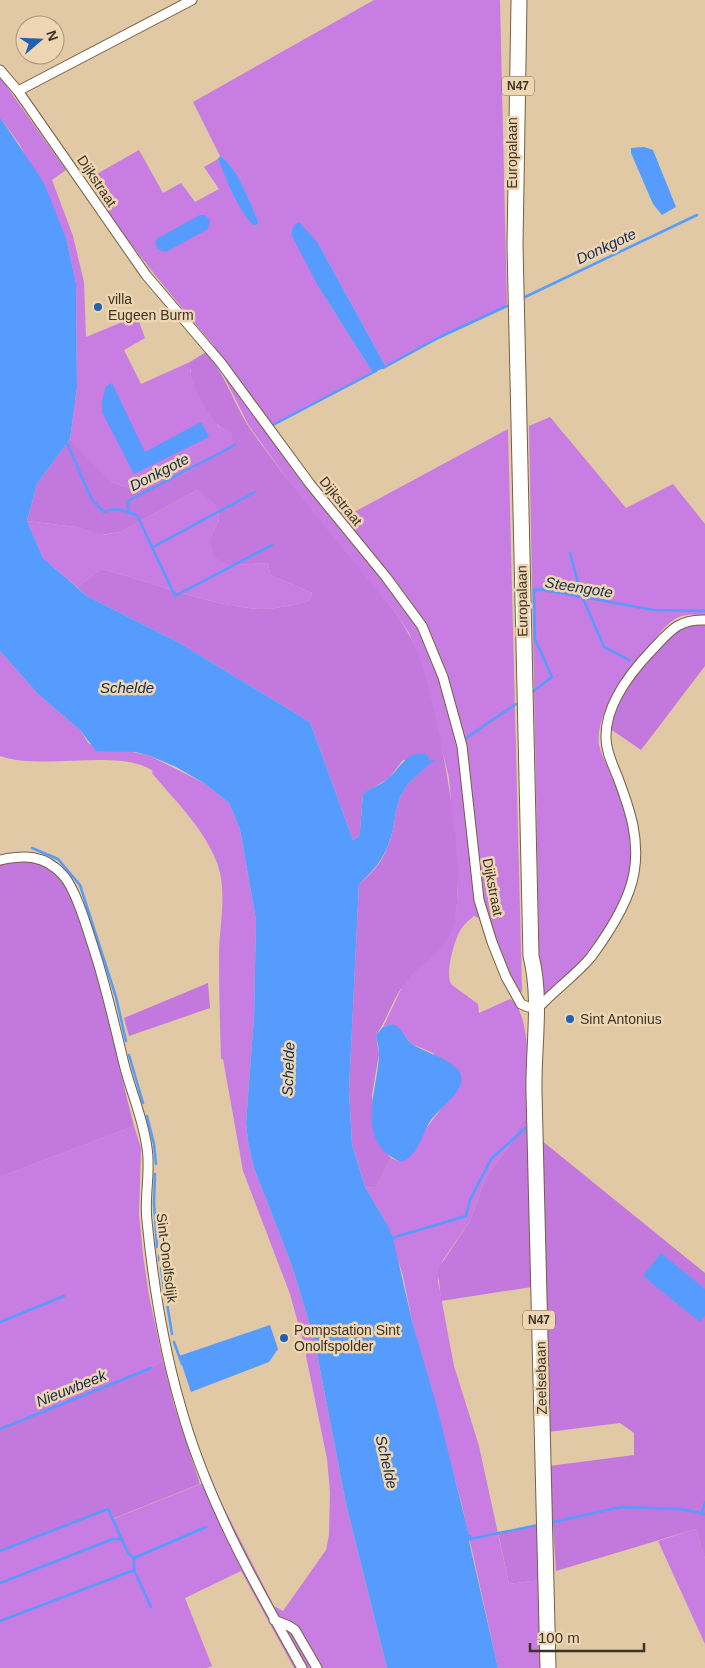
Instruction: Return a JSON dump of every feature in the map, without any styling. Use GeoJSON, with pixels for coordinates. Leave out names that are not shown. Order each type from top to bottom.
{"type":"FeatureCollection","features":[{"type":"Feature","properties":{"kind":"main road","name":"Europalaan"},"geometry":{"type":"LineString","coordinates":[[512,0],[512,227],[514,245]]}},
{"type":"Feature","properties":{"kind":"main road","name":"Europalaan"},"geometry":{"type":"LineString","coordinates":[[519,0],[514,245],[531,956]]}},
{"type":"Feature","properties":{"kind":"main road","name":"Zeelsebaan"},"geometry":{"type":"LineString","coordinates":[[531,956],[529,966],[532,1007],[529,1034],[533,1058],[548,1668]]}},
{"type":"Feature","properties":{"kind":"street"},"geometry":{"type":"LineString","coordinates":[[18,91],[192,0]]}},
{"type":"Feature","properties":{"kind":"street","name":"Dijkstraat"},"geometry":{"type":"LineString","coordinates":[[0,70],[18,91],[125,248],[221,363],[310,484],[386,577],[422,626],[443,677],[462,746],[479,900],[492,942],[506,977],[521,1004],[532,1007]]}},
{"type":"Feature","properties":{"kind":"street"},"geometry":{"type":"LineString","coordinates":[[532,1007],[542,1004],[590,957],[624,904],[634,875],[637,850],[633,823],[606,740],[606,726],[612,707],[621,690],[647,655],[666,635],[688,619],[705,620]]}},
{"type":"Feature","properties":{"kind":"street","name":"Sint-Onolfsdijk"},"geometry":{"type":"LineString","coordinates":[[0,860],[29,856],[45,862],[62,874],[70,887],[90,938],[109,999],[123,1062],[143,1125],[149,1172],[146,1218],[163,1334],[175,1388],[190,1440],[214,1502],[274,1620],[302,1668]]}},
{"type":"Feature","properties":{"kind":"street"},"geometry":{"type":"LineString","coordinates":[[274,1620],[295,1630],[317,1668]]}},
{"type":"Feature","properties":{"kind":"shaded area"},"geometry":{"type":"Polygon","coordinates":[[[374,0],[500,0],[507,306],[440,337],[386,367],[318,243],[318,286],[373,373],[273,426],[314,481],[345,517],[508,429],[522,991],[519,993],[512,988],[485,921],[474,916],[463,927],[458,936],[449,967],[449,975],[452,985],[478,1004],[479,1013],[510,999],[517,1007],[523,1020],[528,1055],[529,1121],[522,1121],[509,1146],[485,1179],[470,1221],[443,1260],[438,1281],[454,1366],[479,1446],[509,1584],[540,1580],[543,1668],[498,1668],[462,1505],[412,1321],[403,1276],[386,1222],[365,1187],[376,1188],[391,1158],[401,1162],[459,1088],[433,1053],[412,1044],[393,1024],[383,1027],[404,983],[448,939],[456,913],[458,890],[449,778],[419,657],[409,633],[395,612],[298,494],[249,426],[210,349],[214,346],[131,244],[88,179],[139,150],[163,193],[181,183],[195,202],[219,189],[204,167],[218,159],[237,200],[255,226],[259,223],[238,177],[220,156],[193,102],[374,0]]]}},
{"type":"Feature","properties":{"kind":"shaded area"},"geometry":{"type":"Polygon","coordinates":[[[0,77],[66,170],[52,180],[73,236],[84,282],[86,337],[137,316],[145,338],[124,350],[141,384],[190,362],[190,371],[218,426],[231,433],[234,444],[186,473],[137,491],[114,483],[70,439],[77,388],[76,283],[66,238],[20,145],[0,117],[0,77]]]}},
{"type":"Feature","properties":{"kind":"shaded area"},"geometry":{"type":"Polygon","coordinates":[[[206,352],[225,380],[251,430],[268,454],[395,612],[417,650],[435,715],[451,799],[456,843],[458,883],[456,916],[444,945],[401,988],[376,1035],[379,1054],[372,1095],[377,1140],[391,1158],[376,1188],[365,1187],[352,1144],[349,1090],[359,884],[372,872],[385,853],[391,838],[401,797],[409,783],[424,769],[430,759],[403,760],[389,778],[363,794],[359,836],[353,840],[310,722],[178,642],[87,596],[77,587],[101,569],[193,596],[249,608],[280,607],[310,600],[312,593],[270,575],[268,563],[230,565],[214,557],[210,539],[219,520],[218,506],[197,490],[121,532],[102,535],[76,527],[27,521],[37,484],[70,439],[114,483],[137,491],[186,473],[233,444],[231,433],[221,428],[207,410],[192,378],[190,362],[206,352]]]}},
{"type":"Feature","properties":{"kind":"shaded area"},"geometry":{"type":"Polygon","coordinates":[[[550,417],[626,508],[673,484],[705,524],[705,615],[682,616],[669,623],[628,671],[606,708],[599,733],[599,745],[628,821],[632,846],[631,872],[619,906],[598,939],[572,970],[546,995],[542,993],[540,985],[529,426],[550,417]]]}},
{"type":"Feature","properties":{"kind":"shaded area"},"geometry":{"type":"Polygon","coordinates":[[[197,490],[218,505],[219,520],[210,539],[230,565],[268,563],[270,575],[312,593],[310,600],[280,607],[249,608],[193,596],[101,569],[77,587],[43,558],[27,521],[76,527],[103,535],[121,532],[197,490]]]}},
{"type":"Feature","properties":{"kind":"shaded area"},"geometry":{"type":"Polygon","coordinates":[[[705,620],[705,666],[641,750],[606,726],[621,690],[679,624],[705,620]]]}},
{"type":"Feature","properties":{"kind":"shaded area"},"geometry":{"type":"Polygon","coordinates":[[[0,651],[38,694],[80,730],[89,744],[148,755],[204,783],[229,803],[240,830],[256,920],[254,1017],[246,1123],[248,1142],[254,1168],[292,1266],[314,1338],[346,1504],[387,1668],[294,1668],[241,1571],[185,1598],[212,1666],[207,1668],[0,1668],[0,1551],[108,1509],[113,1519],[206,1482],[209,1473],[220,1500],[274,1606],[283,1611],[326,1550],[329,1535],[330,1492],[327,1459],[303,1341],[290,1294],[243,1171],[223,1059],[221,1059],[219,944],[222,882],[215,858],[195,824],[152,773],[153,771],[139,764],[101,760],[18,760],[0,756],[0,651]]]}},
{"type":"Feature","properties":{"kind":"shaded area"},"geometry":{"type":"Polygon","coordinates":[[[28,859],[56,873],[70,894],[95,968],[134,1126],[0,1177],[0,862],[28,859]]]}},
{"type":"Feature","properties":{"kind":"shaded area"},"geometry":{"type":"Polygon","coordinates":[[[208,983],[210,1008],[129,1036],[124,1018],[208,983]]]}},
{"type":"Feature","properties":{"kind":"shaded area"},"geometry":{"type":"Polygon","coordinates":[[[522,1121],[529,1121],[538,1286],[441,1301],[438,1269],[470,1221],[485,1179],[509,1146],[522,1121]]]}},
{"type":"Feature","properties":{"kind":"shaded area"},"geometry":{"type":"Polygon","coordinates":[[[134,1126],[141,1148],[139,1214],[143,1255],[149,1296],[163,1361],[151,1368],[0,1429],[0,1177],[134,1126]]]}},
{"type":"Feature","properties":{"kind":"shaded area"},"geometry":{"type":"Polygon","coordinates":[[[541,1140],[705,1273],[705,1559],[696,1529],[556,1571],[549,1466],[634,1455],[634,1433],[620,1423],[548,1432],[541,1140]]]}},
{"type":"Feature","properties":{"kind":"shaded area"},"geometry":{"type":"Polygon","coordinates":[[[163,1361],[174,1405],[200,1484],[112,1519],[107,1509],[0,1551],[0,1429],[151,1368],[163,1361]]]}},
{"type":"Feature","properties":{"kind":"shaded area"},"geometry":{"type":"Polygon","coordinates":[[[538,1526],[540,1580],[509,1584],[498,1532],[538,1526]]]}},
{"type":"Feature","properties":{"kind":"shaded area"},"geometry":{"type":"Polygon","coordinates":[[[696,1529],[705,1559],[705,1644],[658,1541],[696,1529]]]}},
{"type":"Feature","properties":{"kind":"water","name":"Schelde"},"geometry":{"type":"Polygon","coordinates":[[[0,117],[44,183],[66,238],[76,283],[77,388],[70,439],[37,484],[27,521],[43,558],[87,596],[178,642],[310,722],[353,840],[359,836],[363,794],[386,780],[403,762],[413,755],[426,754],[430,760],[403,792],[391,838],[385,853],[359,884],[349,1090],[352,1144],[365,1187],[386,1222],[393,1238],[412,1321],[437,1407],[469,1535],[471,1535],[472,1540],[469,1541],[498,1668],[387,1668],[346,1504],[314,1338],[292,1266],[254,1168],[248,1142],[246,1123],[254,1017],[256,920],[240,830],[229,803],[204,783],[176,767],[148,755],[135,752],[96,751],[80,730],[38,694],[0,651],[0,117]]]}},
{"type":"Feature","properties":{"kind":"water"},"geometry":{"type":"Polygon","coordinates":[[[644,147],[653,150],[676,207],[662,215],[653,204],[631,153],[631,148],[644,147]]]}},
{"type":"Feature","properties":{"kind":"water"},"geometry":{"type":"Polygon","coordinates":[[[220,156],[232,168],[243,186],[259,223],[255,226],[244,213],[234,195],[218,159],[220,156]]]}},
{"type":"Feature","properties":{"kind":"water"},"geometry":{"type":"Polygon","coordinates":[[[200,215],[205,215],[210,220],[208,229],[166,252],[158,249],[155,243],[158,238],[200,215]]]}},
{"type":"Feature","properties":{"kind":"water"},"geometry":{"type":"Polygon","coordinates":[[[299,222],[318,243],[386,367],[373,373],[318,286],[291,234],[294,225],[299,222]]]}},
{"type":"Feature","properties":{"kind":"water"},"geometry":{"type":"Polygon","coordinates":[[[112,383],[145,452],[201,422],[209,437],[134,474],[102,412],[102,401],[106,386],[112,383]]]}},
{"type":"Feature","properties":{"kind":"water"},"geometry":{"type":"Polygon","coordinates":[[[393,1024],[399,1028],[411,1043],[453,1065],[459,1072],[461,1079],[456,1093],[429,1123],[415,1151],[406,1160],[401,1162],[386,1153],[377,1141],[373,1128],[372,1114],[379,1054],[376,1035],[383,1027],[393,1024]]]}},
{"type":"Feature","properties":{"kind":"water"},"geometry":{"type":"Polygon","coordinates":[[[661,1253],[705,1289],[705,1315],[700,1322],[643,1276],[661,1253]]]}},
{"type":"Feature","properties":{"kind":"water"},"geometry":{"type":"Polygon","coordinates":[[[270,1325],[278,1349],[269,1362],[191,1392],[179,1356],[270,1325]]]}},
{"type":"Feature","properties":{"kind":"waterway","name":"Donkgote"},"geometry":{"type":"LineString","coordinates":[[525,297],[697,215]]}},
{"type":"Feature","properties":{"kind":"waterway","name":"Donkgote"},"geometry":{"type":"LineString","coordinates":[[383,368],[440,337],[507,306]]}},
{"type":"Feature","properties":{"kind":"waterway","name":"Donkgote"},"geometry":{"type":"LineString","coordinates":[[273,425],[376,371]]}},
{"type":"Feature","properties":{"kind":"waterway"},"geometry":{"type":"LineString","coordinates":[[66,441],[92,500],[104,512],[116,509],[137,515],[175,596],[272,545]]}},
{"type":"Feature","properties":{"kind":"waterway","name":"Donkgote"},"geometry":{"type":"LineString","coordinates":[[128,512],[128,501],[235,445]]}},
{"type":"Feature","properties":{"kind":"waterway"},"geometry":{"type":"LineString","coordinates":[[153,547],[255,492]]}},
{"type":"Feature","properties":{"kind":"waterway"},"geometry":{"type":"LineString","coordinates":[[570,553],[581,594],[604,647],[629,660]]}},
{"type":"Feature","properties":{"kind":"waterway","name":"Steengote"},"geometry":{"type":"LineString","coordinates":[[532,692],[552,677],[535,639],[534,590],[538,589],[654,610],[705,611]]}},
{"type":"Feature","properties":{"kind":"waterway","name":"Steengote"},"geometry":{"type":"LineString","coordinates":[[466,738],[516,704]]}},
{"type":"Feature","properties":{"kind":"waterway","name":"Steengote"},"geometry":{"type":"LineString","coordinates":[[425,765],[433,761]]}},
{"type":"Feature","properties":{"kind":"waterway"},"geometry":{"type":"LineString","coordinates":[[32,848],[58,859],[80,885],[116,997],[126,1041]]}},
{"type":"Feature","properties":{"kind":"waterway"},"geometry":{"type":"LineString","coordinates":[[129,1055],[143,1103]]}},
{"type":"Feature","properties":{"kind":"waterway"},"geometry":{"type":"LineString","coordinates":[[147,1116],[154,1144],[156,1164]]}},
{"type":"Feature","properties":{"kind":"waterway"},"geometry":{"type":"LineString","coordinates":[[392,1238],[466,1216],[470,1200],[491,1159],[530,1124]]}},
{"type":"Feature","properties":{"kind":"waterway"},"geometry":{"type":"LineString","coordinates":[[155,1174],[154,1203],[157,1247]]}},
{"type":"Feature","properties":{"kind":"waterway"},"geometry":{"type":"LineString","coordinates":[[161,1268],[164,1289]]}},
{"type":"Feature","properties":{"kind":"waterway"},"geometry":{"type":"LineString","coordinates":[[0,1322],[64,1296]]}},
{"type":"Feature","properties":{"kind":"waterway"},"geometry":{"type":"LineString","coordinates":[[166,1297],[172,1334]]}},
{"type":"Feature","properties":{"kind":"waterway"},"geometry":{"type":"LineString","coordinates":[[174,1342],[182,1364]]}},
{"type":"Feature","properties":{"kind":"waterway","name":"Nieuwbeek"},"geometry":{"type":"LineString","coordinates":[[0,1429],[151,1368]]}},
{"type":"Feature","properties":{"kind":"waterway"},"geometry":{"type":"LineString","coordinates":[[702,1512],[705,1502]]}},
{"type":"Feature","properties":{"kind":"waterway"},"geometry":{"type":"LineString","coordinates":[[549,1523],[621,1507],[681,1509],[705,1514]]}},
{"type":"Feature","properties":{"kind":"waterway"},"geometry":{"type":"LineString","coordinates":[[0,1551],[108,1509],[128,1553],[134,1558]]}},
{"type":"Feature","properties":{"kind":"waterway"},"geometry":{"type":"LineString","coordinates":[[470,1539],[538,1525]]}},
{"type":"Feature","properties":{"kind":"waterway"},"geometry":{"type":"LineString","coordinates":[[0,1621],[134,1570],[134,1558],[206,1527]]}},
{"type":"Feature","properties":{"kind":"waterway"},"geometry":{"type":"LineString","coordinates":[[0,1583],[113,1539],[122,1539]]}},
{"type":"Feature","properties":{"kind":"waterway"},"geometry":{"type":"LineString","coordinates":[[134,1570],[151,1607]]}},
{"type":"Feature","properties":{"kind":"place","name":"villa Eugeen Burm"},"geometry":{"type":"Point","coordinates":[98,307]}},
{"type":"Feature","properties":{"kind":"place","name":"Sint Antonius"},"geometry":{"type":"Point","coordinates":[570,1019]}},
{"type":"Feature","properties":{"kind":"place","name":"Pompstation Sint Onolfspolder"},"geometry":{"type":"Point","coordinates":[284,1338]}}]}
